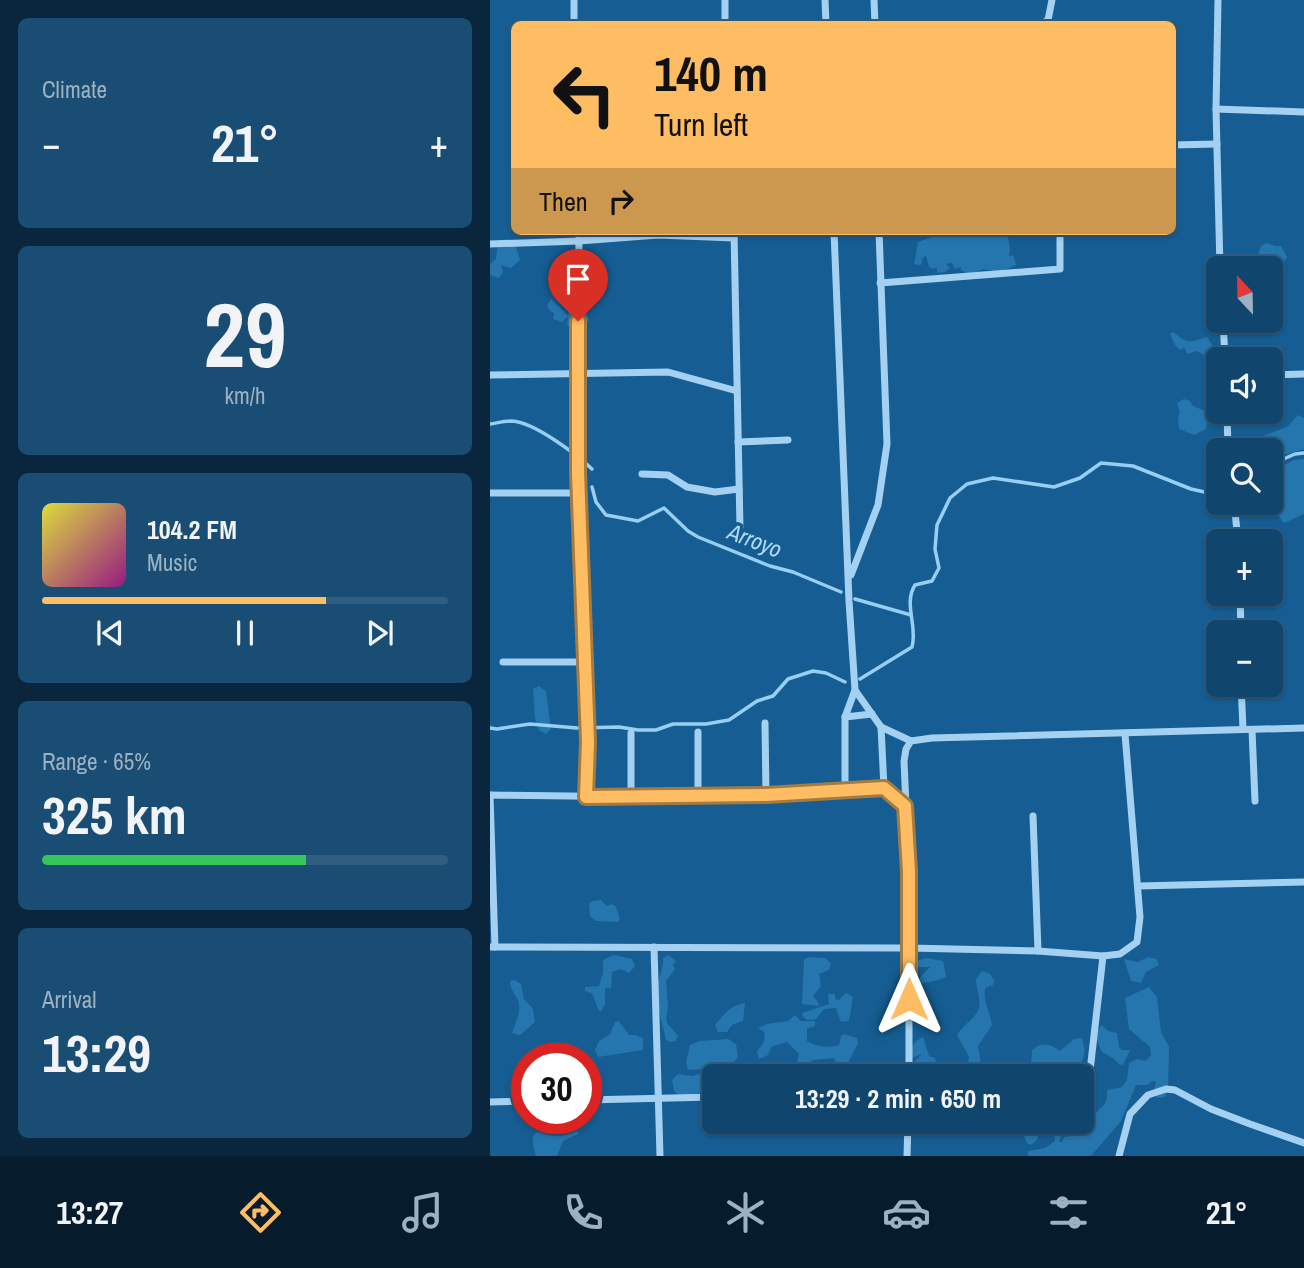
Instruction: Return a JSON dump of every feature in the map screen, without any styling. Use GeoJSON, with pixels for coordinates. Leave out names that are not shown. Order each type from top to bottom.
{"type":"FeatureCollection","features":[{"type":"Feature","properties":{"kind":"street"},"geometry":{"type":"LineString","coordinates":[[574,0],[574,21]]}},
{"type":"Feature","properties":{"kind":"street"},"geometry":{"type":"LineString","coordinates":[[725,0],[725,21]]}},
{"type":"Feature","properties":{"kind":"street"},"geometry":{"type":"LineString","coordinates":[[825,0],[826,21]]}},
{"type":"Feature","properties":{"kind":"street"},"geometry":{"type":"LineString","coordinates":[[874,0],[875,21]]}},
{"type":"Feature","properties":{"kind":"street"},"geometry":{"type":"LineString","coordinates":[[1046,21],[1052,0]]}},
{"type":"Feature","properties":{"kind":"street"},"geometry":{"type":"LineString","coordinates":[[1218,0],[1216,109],[1220,256]]}},
{"type":"Feature","properties":{"kind":"street"},"geometry":{"type":"LineString","coordinates":[[1216,109],[1304,111]]}},
{"type":"Feature","properties":{"kind":"street"},"geometry":{"type":"LineString","coordinates":[[1176,145],[1217,144]]}},
{"type":"Feature","properties":{"kind":"street"},"geometry":{"type":"LineString","coordinates":[[579,235],[578,493],[588,734],[586,797]]}},
{"type":"Feature","properties":{"kind":"street"},"geometry":{"type":"LineString","coordinates":[[490,244],[658,235],[734,235],[740,528]]}},
{"type":"Feature","properties":{"kind":"street"},"geometry":{"type":"LineString","coordinates":[[834,235],[855,690],[845,717],[845,791]]}},
{"type":"Feature","properties":{"kind":"street"},"geometry":{"type":"LineString","coordinates":[[849,579],[878,505],[887,444],[879,235]]}},
{"type":"Feature","properties":{"kind":"street"},"geometry":{"type":"LineString","coordinates":[[880,283],[1060,269],[1060,235]]}},
{"type":"Feature","properties":{"kind":"street"},"geometry":{"type":"LineString","coordinates":[[490,375],[668,372],[737,391]]}},
{"type":"Feature","properties":{"kind":"street"},"geometry":{"type":"LineString","coordinates":[[1283,375],[1304,374]]}},
{"type":"Feature","properties":{"kind":"street"},"geometry":{"type":"LineString","coordinates":[[738,442],[788,440]]}},
{"type":"Feature","properties":{"kind":"street"},"geometry":{"type":"LineString","coordinates":[[642,474],[668,475],[683,486],[715,492],[739,489]]}},
{"type":"Feature","properties":{"kind":"street"},"geometry":{"type":"LineString","coordinates":[[490,494],[578,493]]}},
{"type":"Feature","properties":{"kind":"street"},"geometry":{"type":"LineString","coordinates":[[503,662],[584,662]]}},
{"type":"Feature","properties":{"kind":"street"},"geometry":{"type":"LineString","coordinates":[[855,690],[881,727],[911,741],[932,738],[1304,728]]}},
{"type":"Feature","properties":{"kind":"street"},"geometry":{"type":"LineString","coordinates":[[1242,697],[1243,729]]}},
{"type":"Feature","properties":{"kind":"street"},"geometry":{"type":"LineString","coordinates":[[845,717],[872,715]]}},
{"type":"Feature","properties":{"kind":"street"},"geometry":{"type":"LineString","coordinates":[[765,723],[766,795]]}},
{"type":"Feature","properties":{"kind":"street"},"geometry":{"type":"LineString","coordinates":[[881,727],[884,788]]}},
{"type":"Feature","properties":{"kind":"street"},"geometry":{"type":"LineString","coordinates":[[1252,730],[1255,801]]}},
{"type":"Feature","properties":{"kind":"street"},"geometry":{"type":"LineString","coordinates":[[698,732],[698,796]]}},
{"type":"Feature","properties":{"kind":"street"},"geometry":{"type":"LineString","coordinates":[[631,733],[631,795]]}},
{"type":"Feature","properties":{"kind":"street"},"geometry":{"type":"LineString","coordinates":[[905,806],[884,788],[766,795],[490,795],[492,947],[910,948],[1038,951],[1103,956],[1119,954],[1137,942],[1140,917],[1125,734]]}},
{"type":"Feature","properties":{"kind":"street"},"geometry":{"type":"LineString","coordinates":[[909,1064],[910,948],[904,761],[911,741]]}},
{"type":"Feature","properties":{"kind":"street"},"geometry":{"type":"LineString","coordinates":[[1033,816],[1038,951]]}},
{"type":"Feature","properties":{"kind":"street"},"geometry":{"type":"LineString","coordinates":[[1139,886],[1304,882]]}},
{"type":"Feature","properties":{"kind":"street"},"geometry":{"type":"LineString","coordinates":[[654,947],[660,1156]]}},
{"type":"Feature","properties":{"kind":"street"},"geometry":{"type":"LineString","coordinates":[[1091,1064],[1103,956]]}},
{"type":"Feature","properties":{"kind":"street"},"geometry":{"type":"LineString","coordinates":[[1119,1156],[1132,1111],[1153,1092],[1166,1089],[1175,1090],[1212,1109],[1304,1143]]}},
{"type":"Feature","properties":{"kind":"street"},"geometry":{"type":"LineString","coordinates":[[602,1100],[702,1097]]}},
{"type":"Feature","properties":{"kind":"street"},"geometry":{"type":"LineString","coordinates":[[490,1102],[511,1101]]}},
{"type":"Feature","properties":{"kind":"street"},"geometry":{"type":"LineString","coordinates":[[907,1156],[908,1134]]}},
{"type":"Feature","properties":{"kind":"shaded area"},"geometry":{"type":"Polygon","coordinates":[[[937,235],[1010,235],[1008,237],[1009,256],[1013,255],[1016,265],[1000,272],[983,269],[971,275],[961,270],[961,267],[955,269],[952,263],[946,264],[950,268],[945,272],[937,273],[937,267],[929,267],[926,256],[923,257],[921,265],[914,264],[918,242],[937,235]]]}},
{"type":"Feature","properties":{"kind":"shaded area"},"geometry":{"type":"Polygon","coordinates":[[[504,243],[516,247],[520,260],[511,268],[501,265],[503,272],[499,278],[490,275],[490,264],[496,259],[497,248],[504,243]]]}},
{"type":"Feature","properties":{"kind":"shaded area"},"geometry":{"type":"Polygon","coordinates":[[[1267,243],[1281,246],[1287,257],[1283,263],[1283,256],[1259,256],[1261,246],[1267,243]]]}},
{"type":"Feature","properties":{"kind":"shaded area"},"geometry":{"type":"Polygon","coordinates":[[[551,299],[568,315],[570,306],[577,304],[585,307],[589,320],[584,327],[572,330],[567,325],[568,316],[562,322],[553,319],[554,313],[547,305],[551,299]]]}},
{"type":"Feature","properties":{"kind":"shaded area"},"geometry":{"type":"Polygon","coordinates":[[[1173,332],[1189,341],[1207,337],[1213,346],[1206,347],[1206,354],[1197,351],[1187,354],[1184,347],[1180,350],[1175,345],[1170,334],[1173,332]]]}},
{"type":"Feature","properties":{"kind":"shaded area"},"geometry":{"type":"Polygon","coordinates":[[[1184,399],[1203,410],[1206,415],[1206,429],[1194,435],[1179,429],[1180,413],[1177,403],[1184,399]]]}},
{"type":"Feature","properties":{"kind":"shaded area"},"geometry":{"type":"Polygon","coordinates":[[[1298,415],[1304,418],[1304,449],[1283,455],[1283,438],[1262,438],[1287,427],[1298,415]]]}},
{"type":"Feature","properties":{"kind":"shaded area"},"geometry":{"type":"Polygon","coordinates":[[[1304,459],[1304,514],[1284,523],[1278,515],[1283,515],[1283,466],[1294,460],[1304,459]]]}},
{"type":"Feature","properties":{"kind":"shaded area"},"geometry":{"type":"Polygon","coordinates":[[[539,686],[546,691],[551,729],[546,734],[539,730],[535,718],[533,689],[539,686]]]}},
{"type":"Feature","properties":{"kind":"shaded area"},"geometry":{"type":"Polygon","coordinates":[[[601,900],[607,906],[612,904],[616,907],[620,919],[618,922],[596,921],[590,916],[589,904],[601,900]]]}},
{"type":"Feature","properties":{"kind":"shaded area"},"geometry":{"type":"Polygon","coordinates":[[[614,955],[632,959],[635,966],[629,973],[621,969],[612,972],[611,988],[605,988],[605,1004],[601,1012],[592,993],[585,991],[585,987],[599,986],[603,960],[614,955]]]}},
{"type":"Feature","properties":{"kind":"shaded area"},"geometry":{"type":"Polygon","coordinates":[[[668,955],[676,961],[673,965],[675,969],[666,981],[666,1019],[678,1036],[676,1041],[670,1042],[666,1040],[657,996],[663,958],[668,955]]]}},
{"type":"Feature","properties":{"kind":"shaded area"},"geometry":{"type":"Polygon","coordinates":[[[1148,957],[1157,959],[1159,965],[1146,972],[1141,983],[1131,981],[1124,959],[1138,962],[1148,957]]]}},
{"type":"Feature","properties":{"kind":"shaded area"},"geometry":{"type":"Polygon","coordinates":[[[825,958],[831,963],[829,970],[819,974],[821,986],[813,996],[819,1006],[802,1004],[804,959],[825,958]]]}},
{"type":"Feature","properties":{"kind":"shaded area"},"geometry":{"type":"Polygon","coordinates":[[[926,958],[943,961],[946,977],[920,983],[920,977],[930,967],[917,967],[915,964],[926,958]]]}},
{"type":"Feature","properties":{"kind":"shaded area"},"geometry":{"type":"Polygon","coordinates":[[[982,971],[990,974],[994,981],[993,985],[985,988],[992,1025],[978,1046],[981,1064],[968,1064],[969,1057],[957,1035],[978,1011],[976,979],[982,971]]]}},
{"type":"Feature","properties":{"kind":"shaded area"},"geometry":{"type":"Polygon","coordinates":[[[510,981],[521,984],[524,999],[533,1009],[535,1022],[520,1035],[512,1033],[519,1006],[510,984],[510,981]]]}},
{"type":"Feature","properties":{"kind":"shaded area"},"geometry":{"type":"Polygon","coordinates":[[[1149,987],[1157,997],[1161,1032],[1169,1047],[1168,1089],[1165,1097],[1157,1098],[1154,1091],[1156,1082],[1136,1085],[1121,1121],[1091,1156],[1028,1156],[1028,1151],[1045,1148],[1055,1141],[1054,1134],[1062,1134],[1059,1142],[1062,1142],[1064,1137],[1094,1134],[1094,1114],[1105,1104],[1107,1090],[1122,1087],[1127,1080],[1129,1063],[1137,1059],[1146,1061],[1151,1055],[1150,1047],[1129,1029],[1125,998],[1149,987]]]}},
{"type":"Feature","properties":{"kind":"shaded area"},"geometry":{"type":"Polygon","coordinates":[[[846,993],[853,997],[849,1021],[841,1022],[836,1008],[824,1009],[816,1019],[808,1020],[803,1017],[802,1013],[829,1004],[828,994],[835,994],[835,999],[839,1000],[846,993]]]}},
{"type":"Feature","properties":{"kind":"shaded area"},"geometry":{"type":"Polygon","coordinates":[[[745,1003],[743,1021],[732,1025],[727,1032],[718,1032],[715,1025],[725,1014],[731,1008],[745,1003]]]}},
{"type":"Feature","properties":{"kind":"shaded area"},"geometry":{"type":"Polygon","coordinates":[[[795,1015],[801,1021],[815,1021],[815,1026],[807,1029],[807,1041],[814,1045],[839,1045],[844,1034],[857,1038],[858,1043],[846,1064],[836,1063],[834,1058],[796,1064],[799,1054],[787,1042],[771,1047],[768,1055],[759,1059],[757,1051],[764,1043],[765,1035],[758,1028],[788,1021],[795,1015]]]}},
{"type":"Feature","properties":{"kind":"shaded area"},"geometry":{"type":"Polygon","coordinates":[[[619,1021],[629,1035],[643,1038],[643,1050],[602,1056],[602,1043],[598,1043],[610,1034],[615,1022],[619,1021]]]}},
{"type":"Feature","properties":{"kind":"shaded area"},"geometry":{"type":"Polygon","coordinates":[[[1102,1025],[1108,1031],[1117,1033],[1122,1050],[1130,1050],[1123,1065],[1102,1052],[1097,1035],[1102,1025]]]}},
{"type":"Feature","properties":{"kind":"shaded area"},"geometry":{"type":"Polygon","coordinates":[[[923,1037],[929,1056],[935,1058],[936,1064],[914,1064],[922,1054],[912,1058],[910,1050],[916,1041],[923,1037]]]}},
{"type":"Feature","properties":{"kind":"shaded area"},"geometry":{"type":"Polygon","coordinates":[[[1082,1038],[1085,1050],[1082,1062],[1031,1064],[1032,1050],[1039,1045],[1046,1044],[1060,1051],[1074,1039],[1082,1038]]]}},
{"type":"Feature","properties":{"kind":"shaded area"},"geometry":{"type":"Polygon","coordinates":[[[728,1039],[736,1044],[738,1057],[732,1064],[702,1064],[702,1069],[688,1070],[686,1062],[690,1045],[700,1041],[728,1039]]]}},
{"type":"Feature","properties":{"kind":"shaded area"},"geometry":{"type":"Polygon","coordinates":[[[702,1073],[702,1093],[680,1096],[674,1091],[672,1080],[678,1074],[692,1076],[702,1073]]]}},
{"type":"Feature","properties":{"kind":"shaded area"},"geometry":{"type":"Polygon","coordinates":[[[578,1134],[563,1141],[557,1156],[536,1156],[533,1146],[535,1135],[578,1134]]]}},
{"type":"Feature","properties":{"kind":"shaded area"},"geometry":{"type":"Polygon","coordinates":[[[1037,1134],[1038,1139],[1031,1145],[1024,1136],[1037,1134]]]}},
{"type":"Feature","properties":{"kind":"waterway"},"geometry":{"type":"LineString","coordinates":[[490,424],[512,421],[532,427],[565,447],[592,469]]}},
{"type":"Feature","properties":{"kind":"waterway"},"geometry":{"type":"LineString","coordinates":[[1283,459],[1304,453]]}},
{"type":"Feature","properties":{"kind":"waterway"},"geometry":{"type":"LineString","coordinates":[[860,679],[912,647],[912,592],[915,585],[932,581],[939,568],[935,549],[937,525],[950,498],[967,484],[993,478],[1054,487],[1080,478],[1101,463],[1133,466],[1206,492]]}},
{"type":"Feature","properties":{"kind":"waterway","name":"Arroyo"},"geometry":{"type":"LineString","coordinates":[[592,487],[596,502],[606,515],[638,521],[664,508],[698,537],[841,592]]}},
{"type":"Feature","properties":{"kind":"waterway","name":"Arroyo"},"geometry":{"type":"LineString","coordinates":[[855,599],[911,615]]}},
{"type":"Feature","properties":{"kind":"waterway"},"geometry":{"type":"LineString","coordinates":[[490,728],[530,724],[656,730],[673,724],[706,724],[729,720],[757,701],[773,696],[788,679],[813,671],[826,673],[845,682]]}},
{"type":"Feature","properties":{"kind":"route"},"geometry":{"type":"LineString","coordinates":[[578,321],[578,473],[588,742],[586,797],[766,795],[884,788],[893,793],[905,806],[909,871],[909,999]]}}]}
